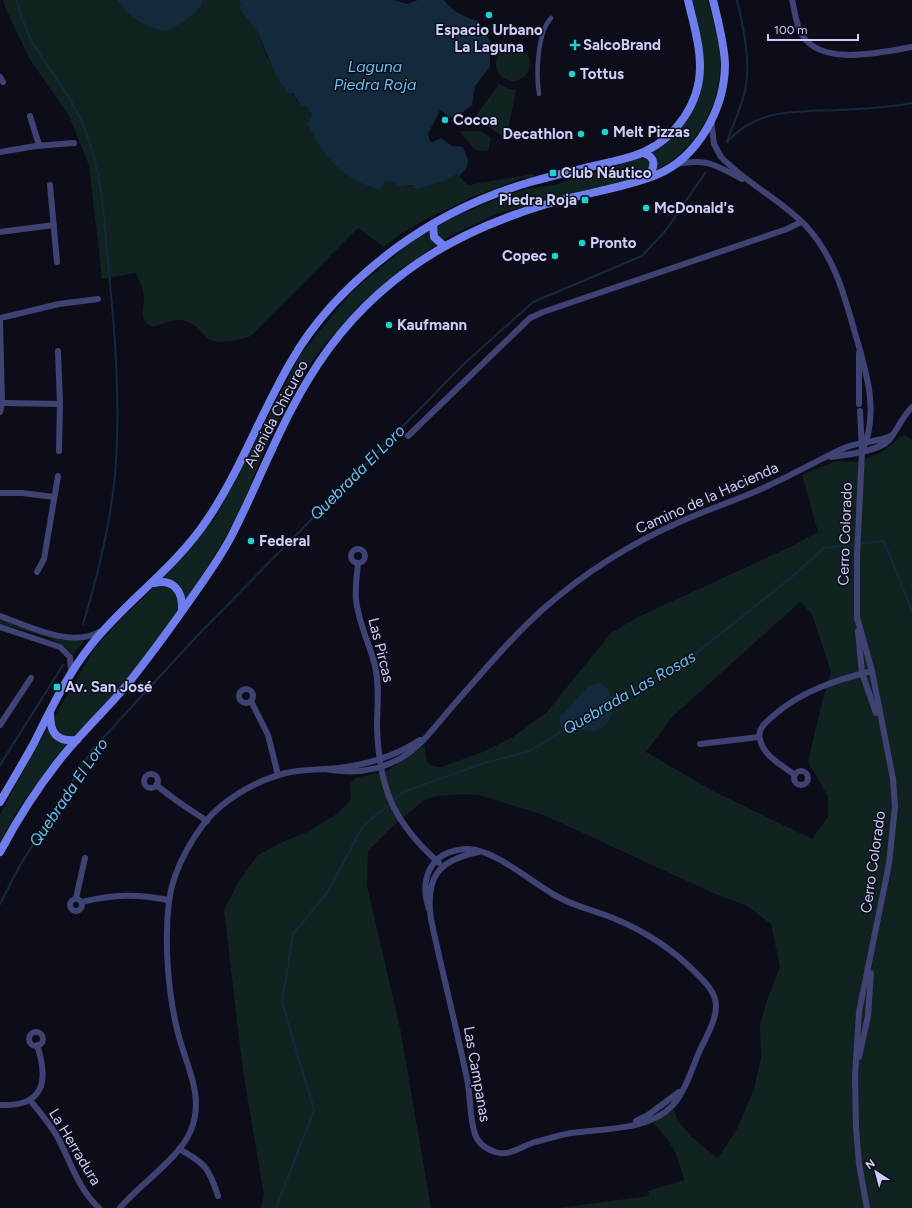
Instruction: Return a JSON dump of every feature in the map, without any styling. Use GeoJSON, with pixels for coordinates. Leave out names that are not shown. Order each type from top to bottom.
{"type":"FeatureCollection","features":[{"type":"Feature","properties":{"kind":"main road","name":"Avenida Chicureo"},"geometry":{"type":"LineString","coordinates":[[0,802],[72,672],[105,628],[153,583],[186,548],[221,499],[292,360],[314,328],[339,298],[367,272],[399,246],[433,224],[470,205],[506,190],[643,152],[659,144],[679,125],[689,110],[696,93],[700,69],[700,59],[688,0]]}},
{"type":"Feature","properties":{"kind":"main road","name":"Avenida Chicureo"},"geometry":{"type":"LineString","coordinates":[[0,852],[39,787],[77,740],[138,670],[182,610],[231,537],[289,414],[306,382],[324,355],[352,322],[385,289],[413,266],[444,246],[494,221],[546,204],[648,177],[674,164],[692,149],[711,120],[720,97],[725,66],[722,37],[713,0]]}},
{"type":"Feature","properties":{"kind":"main road"},"geometry":{"type":"LineString","coordinates":[[643,152],[650,156],[654,162],[654,168],[648,177]]}},
{"type":"Feature","properties":{"kind":"main road"},"geometry":{"type":"LineString","coordinates":[[433,224],[434,237],[444,246]]}},
{"type":"Feature","properties":{"kind":"main road"},"geometry":{"type":"LineString","coordinates":[[153,583],[167,582],[177,587],[181,596],[182,610]]}},
{"type":"Feature","properties":{"kind":"main road"},"geometry":{"type":"LineString","coordinates":[[50,710],[50,725],[55,735],[63,740],[77,740]]}},
{"type":"Feature","properties":{"kind":"street"},"geometry":{"type":"LineString","coordinates":[[792,0],[798,27],[803,37],[811,46],[821,52],[838,54],[865,54],[912,47]]}},
{"type":"Feature","properties":{"kind":"street"},"geometry":{"type":"LineString","coordinates":[[539,94],[537,77],[542,41],[545,24],[551,18]]}},
{"type":"Feature","properties":{"kind":"street"},"geometry":{"type":"LineString","coordinates":[[30,116],[39,145]]}},
{"type":"Feature","properties":{"kind":"street","name":"Cerro Colorado"},"geometry":{"type":"LineString","coordinates":[[711,120],[714,144],[719,155],[801,222],[829,257],[844,292],[860,348],[868,377],[870,428],[862,451],[857,617],[862,674],[881,725]]}},
{"type":"Feature","properties":{"kind":"street"},"geometry":{"type":"LineString","coordinates":[[0,152],[39,145],[74,143]]}},
{"type":"Feature","properties":{"kind":"street","name":"Cerro Colorado"},"geometry":{"type":"LineString","coordinates":[[674,164],[696,161],[710,162],[756,186]]}},
{"type":"Feature","properties":{"kind":"street"},"geometry":{"type":"LineString","coordinates":[[50,185],[57,262]]}},
{"type":"Feature","properties":{"kind":"street"},"geometry":{"type":"LineString","coordinates":[[408,436],[530,318],[543,312],[787,229],[801,222]]}},
{"type":"Feature","properties":{"kind":"street"},"geometry":{"type":"LineString","coordinates":[[0,232],[54,225]]}},
{"type":"Feature","properties":{"kind":"street"},"geometry":{"type":"LineString","coordinates":[[0,412],[2,403],[0,319],[59,304],[98,299]]}},
{"type":"Feature","properties":{"kind":"street","name":"Cerro Colorado"},"geometry":{"type":"LineString","coordinates":[[859,404],[860,348]]}},
{"type":"Feature","properties":{"kind":"street"},"geometry":{"type":"LineString","coordinates":[[58,351],[60,451]]}},
{"type":"Feature","properties":{"kind":"street"},"geometry":{"type":"LineString","coordinates":[[859,396],[869,394]]}},
{"type":"Feature","properties":{"kind":"street"},"geometry":{"type":"LineString","coordinates":[[2,403],[60,404]]}},
{"type":"Feature","properties":{"kind":"street","name":"Camino de la Hacienda"},"geometry":{"type":"LineString","coordinates":[[827,457],[883,446],[893,435],[905,414],[912,407]]}},
{"type":"Feature","properties":{"kind":"street","name":"Cerro Colorado"},"geometry":{"type":"LineString","coordinates":[[860,411],[864,443]]}},
{"type":"Feature","properties":{"kind":"street","name":"Camino de la Hacienda"},"geometry":{"type":"LineString","coordinates":[[325,769],[354,772],[380,768],[407,754],[428,734],[514,637],[549,604],[592,571],[622,551],[658,532],[763,489],[844,448],[883,440],[893,435]]}},
{"type":"Feature","properties":{"kind":"street"},"geometry":{"type":"LineString","coordinates":[[37,572],[44,559],[58,476]]}},
{"type":"Feature","properties":{"kind":"street"},"geometry":{"type":"LineString","coordinates":[[0,493],[22,493],[54,497]]}},
{"type":"Feature","properties":{"kind":"street","name":"Las Pircas"},"geometry":{"type":"LineString","coordinates":[[358,563],[356,599],[359,619],[375,667],[379,695],[377,727],[380,750],[380,768]]}},
{"type":"Feature","properties":{"kind":"street"},"geometry":{"type":"LineString","coordinates":[[0,616],[50,633],[70,637],[88,637],[105,628]]}},
{"type":"Feature","properties":{"kind":"street","name":"Cerro Colorado"},"geometry":{"type":"LineString","coordinates":[[857,617],[872,671],[881,725],[893,779],[894,806],[889,864],[872,955],[860,1005],[855,1077],[857,1142],[867,1208]]}},
{"type":"Feature","properties":{"kind":"street"},"geometry":{"type":"LineString","coordinates":[[0,627],[60,647],[70,658],[72,672]]}},
{"type":"Feature","properties":{"kind":"street"},"geometry":{"type":"LineString","coordinates":[[795,775],[766,753],[759,737],[764,724],[783,706],[819,687],[872,671]]}},
{"type":"Feature","properties":{"kind":"street"},"geometry":{"type":"LineString","coordinates":[[0,725],[31,678]]}},
{"type":"Feature","properties":{"kind":"street"},"geometry":{"type":"LineString","coordinates":[[251,701],[268,735],[278,775]]}},
{"type":"Feature","properties":{"kind":"street","name":"Camino de la Hacienda"},"geometry":{"type":"LineString","coordinates":[[120,1208],[179,1149],[191,1130],[196,1115],[197,1096],[178,1035],[172,1007],[168,970],[169,900],[181,861],[192,841],[207,821],[232,798],[253,785],[278,775],[302,770],[325,769],[379,760],[397,752],[428,734]]}},
{"type":"Feature","properties":{"kind":"street"},"geometry":{"type":"LineString","coordinates":[[700,744],[759,737]]}},
{"type":"Feature","properties":{"kind":"street"},"geometry":{"type":"LineString","coordinates":[[380,768],[394,810],[402,824],[442,866],[453,859],[479,852]]}},
{"type":"Feature","properties":{"kind":"street"},"geometry":{"type":"LineString","coordinates":[[156,785],[207,821]]}},
{"type":"Feature","properties":{"kind":"street","name":"Las Campanas"},"geometry":{"type":"LineString","coordinates":[[466,849],[479,852],[507,864],[559,898],[640,930],[667,947],[707,984],[714,995],[716,1006],[714,1016],[682,1090],[648,1115],[624,1127],[602,1128],[566,1134],[532,1143],[510,1152],[498,1153],[486,1148],[476,1137],[473,1127],[468,1082],[430,909],[425,896],[425,884],[428,874],[436,860],[448,853],[466,849]]}},
{"type":"Feature","properties":{"kind":"street"},"geometry":{"type":"LineString","coordinates":[[82,902],[80,910],[73,910],[70,904],[72,900],[76,898],[85,858]]}},
{"type":"Feature","properties":{"kind":"street","name":"Las Campanas"},"geometry":{"type":"LineString","coordinates":[[430,909],[429,892],[434,878],[442,866]]}},
{"type":"Feature","properties":{"kind":"street"},"geometry":{"type":"LineString","coordinates":[[76,898],[82,902],[99,898],[141,895],[169,900]]}},
{"type":"Feature","properties":{"kind":"street","name":"Cerro Colorado"},"geometry":{"type":"LineString","coordinates":[[855,1077],[869,1006],[872,955]]}},
{"type":"Feature","properties":{"kind":"street"},"geometry":{"type":"LineString","coordinates":[[860,1005],[869,1006]]}},
{"type":"Feature","properties":{"kind":"street","name":"La Herradura"},"geometry":{"type":"LineString","coordinates":[[0,1105],[18,1104],[30,1100],[39,1090],[44,1075],[37,1046]]}},
{"type":"Feature","properties":{"kind":"street","name":"La Herradura"},"geometry":{"type":"LineString","coordinates":[[30,1100],[60,1142],[72,1170],[83,1189],[99,1208]]}},
{"type":"Feature","properties":{"kind":"street"},"geometry":{"type":"LineString","coordinates":[[179,1149],[198,1159],[206,1167],[212,1175],[218,1196]]}},
{"type":"Feature","properties":{"kind":"green space"},"geometry":{"type":"Polygon","coordinates":[[[3,0],[117,0],[126,10],[202,5],[204,0],[239,0],[257,31],[267,57],[301,106],[307,106],[312,115],[307,123],[385,181],[395,182],[398,187],[436,182],[457,174],[468,185],[534,174],[535,179],[522,178],[475,196],[428,218],[402,233],[384,247],[358,228],[251,336],[221,342],[210,340],[195,326],[189,322],[181,320],[154,326],[150,325],[146,323],[143,317],[143,293],[141,284],[135,273],[102,279],[89,165],[69,116],[29,58],[3,0]]]}},
{"type":"Feature","properties":{"kind":"green space"},"geometry":{"type":"Polygon","coordinates":[[[691,0],[708,0],[720,52],[719,77],[716,94],[704,124],[695,138],[671,161],[656,170],[652,152],[668,141],[684,124],[689,116],[703,80],[691,0]]]}},
{"type":"Feature","properties":{"kind":"green space"},"geometry":{"type":"Polygon","coordinates":[[[510,47],[516,47],[520,48],[527,54],[530,64],[529,71],[523,78],[516,81],[510,81],[506,80],[499,74],[496,67],[496,61],[497,57],[503,50],[510,47]]]}},
{"type":"Feature","properties":{"kind":"green space"},"geometry":{"type":"Polygon","coordinates":[[[499,84],[509,89],[516,90],[506,139],[475,117],[499,84]]]}},
{"type":"Feature","properties":{"kind":"green space"},"geometry":{"type":"Polygon","coordinates":[[[460,131],[480,131],[491,138],[488,151],[475,150],[460,131]]]}},
{"type":"Feature","properties":{"kind":"green space"},"geometry":{"type":"Polygon","coordinates":[[[640,158],[648,160],[650,162],[650,166],[647,171],[634,178],[496,214],[448,237],[401,269],[358,306],[321,349],[295,386],[269,440],[235,521],[202,576],[161,636],[114,696],[58,754],[19,808],[0,842],[0,815],[31,757],[95,648],[121,619],[147,595],[215,518],[301,354],[351,293],[411,242],[455,217],[499,198],[527,189],[554,185],[640,158]]]}},
{"type":"Feature","properties":{"kind":"green space"},"geometry":{"type":"Polygon","coordinates":[[[904,434],[912,440],[912,1208],[559,1208],[649,1196],[648,1191],[684,1180],[677,1155],[665,1136],[652,1123],[674,1109],[676,1116],[685,1129],[698,1143],[718,1158],[737,1129],[754,1089],[761,1058],[760,1025],[768,997],[780,967],[771,924],[747,906],[713,893],[544,815],[479,795],[462,794],[436,796],[423,801],[394,825],[368,851],[367,886],[400,1028],[431,1208],[261,1208],[264,1195],[243,1071],[224,910],[240,879],[258,855],[307,832],[337,814],[351,800],[350,784],[355,778],[387,771],[425,745],[427,761],[436,767],[442,767],[485,751],[513,737],[547,712],[611,633],[636,618],[790,547],[818,532],[802,475],[836,461],[857,462],[882,452],[904,434]],[[800,602],[673,716],[646,752],[711,790],[812,839],[828,817],[828,796],[808,762],[822,702],[831,672],[812,614],[800,602]]]}},
{"type":"Feature","properties":{"kind":"green space"},"geometry":{"type":"Polygon","coordinates":[[[0,620],[63,640],[84,641],[73,655],[60,643],[40,635],[0,624],[0,620]]]}},
{"type":"Feature","properties":{"kind":"water"},"geometry":{"type":"Polygon","coordinates":[[[117,0],[204,0],[193,15],[188,19],[165,31],[144,24],[132,16],[117,0]]]}},
{"type":"Feature","properties":{"kind":"water","name":"Laguna Piedra Roja"},"geometry":{"type":"Polygon","coordinates":[[[239,0],[394,0],[407,4],[418,0],[444,0],[459,14],[478,21],[490,41],[490,67],[475,86],[472,105],[458,116],[450,117],[440,110],[428,134],[430,141],[433,142],[441,138],[452,146],[463,147],[468,160],[467,167],[459,177],[457,174],[444,181],[415,189],[412,185],[398,187],[395,182],[385,181],[380,190],[366,185],[344,173],[328,157],[314,136],[307,123],[312,115],[307,106],[301,106],[293,93],[288,93],[277,77],[257,31],[239,8],[241,4],[239,0]]]}},
{"type":"Feature","properties":{"kind":"water"},"geometry":{"type":"Polygon","coordinates":[[[600,683],[606,687],[612,700],[612,714],[609,721],[597,730],[591,731],[571,730],[561,726],[559,718],[589,686],[600,683]]]}},
{"type":"Feature","properties":{"kind":"waterway"},"geometry":{"type":"LineString","coordinates":[[16,0],[31,40],[69,98],[86,132],[96,164],[104,213],[116,369],[117,448],[113,494],[107,532],[94,587],[83,624]]}},
{"type":"Feature","properties":{"kind":"waterway"},"geometry":{"type":"LineString","coordinates":[[727,141],[741,104],[747,80],[746,46],[737,0]]}},
{"type":"Feature","properties":{"kind":"waterway","name":"Quebrada El Loro"},"geometry":{"type":"LineString","coordinates":[[727,142],[751,123],[764,117],[778,114],[875,108],[912,103]]}},
{"type":"Feature","properties":{"kind":"waterway","name":"Quebrada El Loro"},"geometry":{"type":"LineString","coordinates":[[0,904],[19,867],[92,750],[197,636],[465,363],[533,302],[642,256],[666,230],[705,173]]}},
{"type":"Feature","properties":{"kind":"waterway","name":"Quebrada Las Rosas"},"geometry":{"type":"LineString","coordinates":[[612,701],[685,662],[793,576],[824,548],[884,541],[912,611]]}},
{"type":"Feature","properties":{"kind":"waterway"},"geometry":{"type":"LineString","coordinates":[[0,765],[63,665]]}},
{"type":"Feature","properties":{"kind":"waterway","name":"Quebrada Las Rosas"},"geometry":{"type":"LineString","coordinates":[[395,799],[403,792],[484,763],[530,751],[567,728]]}},
{"type":"Feature","properties":{"kind":"waterway","name":"Quebrada Las Rosas"},"geometry":{"type":"LineString","coordinates":[[276,1208],[314,1110],[282,1002],[293,934],[327,893],[363,826],[387,806]]}},
{"type":"Feature","properties":{"kind":"place","name":"Espacio Urbano La Laguna"},"geometry":{"type":"Point","coordinates":[489,15]}},
{"type":"Feature","properties":{"kind":"place","name":"SalcoBrand"},"geometry":{"type":"Point","coordinates":[575,45]}},
{"type":"Feature","properties":{"kind":"place","name":"Tottus"},"geometry":{"type":"Point","coordinates":[572,74]}},
{"type":"Feature","properties":{"kind":"place","name":"Cocoa"},"geometry":{"type":"Point","coordinates":[445,120]}},
{"type":"Feature","properties":{"kind":"place","name":"Melt Pizzas"},"geometry":{"type":"Point","coordinates":[605,132]}},
{"type":"Feature","properties":{"kind":"place","name":"Decathlon"},"geometry":{"type":"Point","coordinates":[581,134]}},
{"type":"Feature","properties":{"kind":"place","name":"Club Náutico"},"geometry":{"type":"Point","coordinates":[553,173]}},
{"type":"Feature","properties":{"kind":"place","name":"Piedra Roja"},"geometry":{"type":"Point","coordinates":[585,200]}},
{"type":"Feature","properties":{"kind":"place","name":"McDonald's"},"geometry":{"type":"Point","coordinates":[646,208]}},
{"type":"Feature","properties":{"kind":"place","name":"Pronto"},"geometry":{"type":"Point","coordinates":[582,243]}},
{"type":"Feature","properties":{"kind":"place","name":"Copec"},"geometry":{"type":"Point","coordinates":[555,256]}},
{"type":"Feature","properties":{"kind":"place","name":"Kaufmann"},"geometry":{"type":"Point","coordinates":[389,325]}},
{"type":"Feature","properties":{"kind":"place","name":"Federal"},"geometry":{"type":"Point","coordinates":[251,541]}},
{"type":"Feature","properties":{"kind":"place","name":"Av. San José"},"geometry":{"type":"Point","coordinates":[57,687]}}]}
